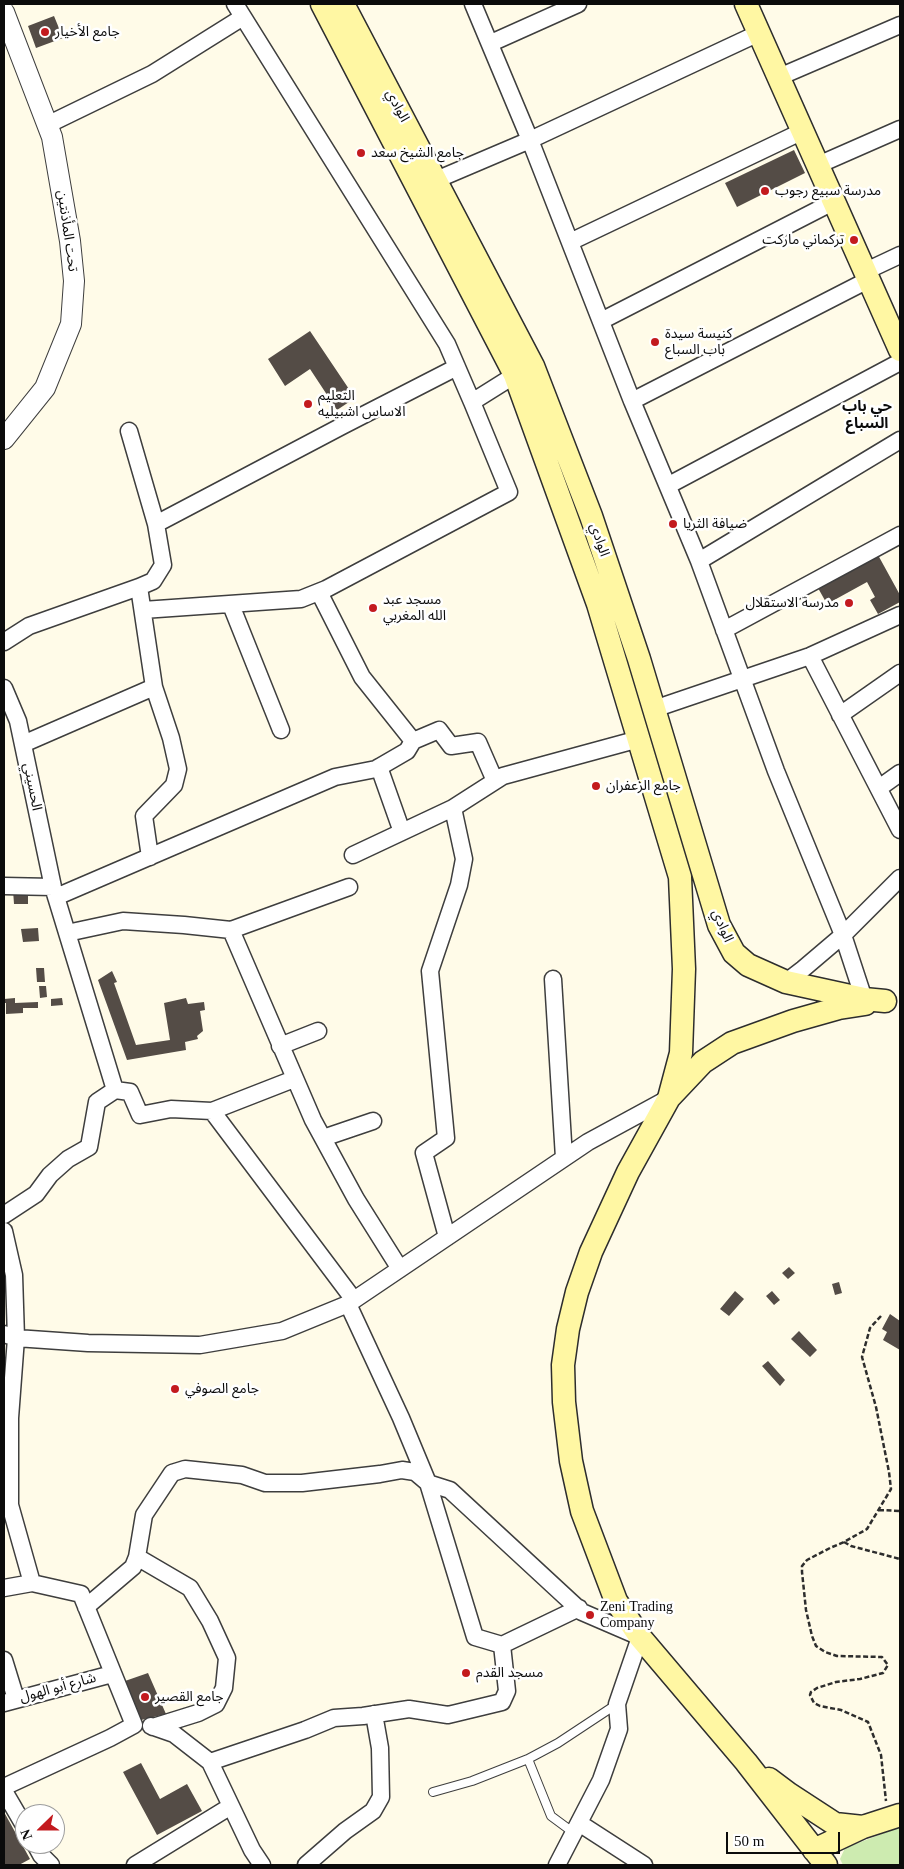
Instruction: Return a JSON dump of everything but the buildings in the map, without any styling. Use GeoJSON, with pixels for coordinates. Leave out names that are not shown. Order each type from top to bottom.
{"type":"FeatureCollection","features":[{"type":"Feature","properties":{"kind":"main road","name":"الوادي"},"geometry":{"type":"LineString","coordinates":[[322,4],[515,376],[598,604],[680,878],[684,969],[681,1052],[669,1098]]}},
{"type":"Feature","properties":{"kind":"main road","name":"الوادي"},"geometry":{"type":"LineString","coordinates":[[343,4],[533,366],[591,516],[639,659],[719,925],[734,953],[748,965],[786,982],[887,1000]]}},
{"type":"Feature","properties":{"kind":"main road"},"geometry":{"type":"LineString","coordinates":[[746,4],[900,349]]}},
{"type":"Feature","properties":{"kind":"main road"},"geometry":{"type":"LineString","coordinates":[[887,1000],[838,1008],[793,1021],[732,1044],[704,1062],[669,1098],[628,1172],[591,1252],[577,1292],[568,1330],[563,1365],[564,1402],[571,1461],[582,1511],[616,1601],[640,1637],[746,1762],[816,1860],[862,1827],[893,1809]]}},
{"type":"Feature","properties":{"kind":"main road"},"geometry":{"type":"LineString","coordinates":[[746,1762],[834,1824],[862,1827]]}},
{"type":"Feature","properties":{"kind":"street"},"geometry":{"type":"LineString","coordinates":[[473,4],[491,43],[632,400],[699,560],[776,771],[857,972],[887,1000]]}},
{"type":"Feature","properties":{"kind":"street"},"geometry":{"type":"LineString","coordinates":[[491,43],[578,4]]}},
{"type":"Feature","properties":{"kind":"street"},"geometry":{"type":"LineString","coordinates":[[48,125],[152,74],[239,10],[448,344],[510,492],[301,600],[143,610]]}},
{"type":"Feature","properties":{"kind":"street","name":"تحت المأذنتين"},"geometry":{"type":"LineString","coordinates":[[4,12],[52,138],[70,241],[74,281],[71,324],[45,388],[4,439]]}},
{"type":"Feature","properties":{"kind":"street"},"geometry":{"type":"LineString","coordinates":[[779,77],[900,25]]}},
{"type":"Feature","properties":{"kind":"street"},"geometry":{"type":"LineString","coordinates":[[436,180],[530,140],[759,33]]}},
{"type":"Feature","properties":{"kind":"street"},"geometry":{"type":"LineString","coordinates":[[818,165],[900,129]]}},
{"type":"Feature","properties":{"kind":"street"},"geometry":{"type":"LineString","coordinates":[[570,242],[803,131]]}},
{"type":"Feature","properties":{"kind":"street"},"geometry":{"type":"LineString","coordinates":[[601,321],[835,201]]}},
{"type":"Feature","properties":{"kind":"street"},"geometry":{"type":"LineString","coordinates":[[632,400],[868,275],[900,255]]}},
{"type":"Feature","properties":{"kind":"street"},"geometry":{"type":"LineString","coordinates":[[669,486],[900,349]]}},
{"type":"Feature","properties":{"kind":"street"},"geometry":{"type":"LineString","coordinates":[[156,524],[457,367]]}},
{"type":"Feature","properties":{"kind":"street"},"geometry":{"type":"LineString","coordinates":[[472,402],[515,376]]}},
{"type":"Feature","properties":{"kind":"street"},"geometry":{"type":"LineString","coordinates":[[4,642],[30,626],[139,587],[153,580],[163,564],[156,524],[129,431]]}},
{"type":"Feature","properties":{"kind":"street"},"geometry":{"type":"LineString","coordinates":[[699,560],[900,440]]}},
{"type":"Feature","properties":{"kind":"street"},"geometry":{"type":"LineString","coordinates":[[724,630],[900,535]]}},
{"type":"Feature","properties":{"kind":"street"},"geometry":{"type":"LineString","coordinates":[[139,587],[154,687],[171,738],[178,769],[174,785],[144,816],[150,856]]}},
{"type":"Feature","properties":{"kind":"street"},"geometry":{"type":"LineString","coordinates":[[319,592],[362,677],[413,740]]}},
{"type":"Feature","properties":{"kind":"street"},"geometry":{"type":"LineString","coordinates":[[231,605],[280,730]]}},
{"type":"Feature","properties":{"kind":"street"},"geometry":{"type":"LineString","coordinates":[[654,709],[810,656],[900,615]]}},
{"type":"Feature","properties":{"kind":"street"},"geometry":{"type":"LineString","coordinates":[[810,656],[900,830]]}},
{"type":"Feature","properties":{"kind":"street"},"geometry":{"type":"LineString","coordinates":[[840,715],[900,673]]}},
{"type":"Feature","properties":{"kind":"street"},"geometry":{"type":"LineString","coordinates":[[23,744],[154,687]]}},
{"type":"Feature","properties":{"kind":"street","name":"الحسيني"},"geometry":{"type":"LineString","coordinates":[[4,688],[18,721],[55,892],[115,1090]]}},
{"type":"Feature","properties":{"kind":"street"},"geometry":{"type":"LineString","coordinates":[[4,886],[55,892],[150,856],[335,777],[379,767],[407,751],[413,740],[440,730],[451,746],[478,742],[495,781]]}},
{"type":"Feature","properties":{"kind":"street"},"geometry":{"type":"LineString","coordinates":[[354,854],[453,808],[503,776],[639,739]]}},
{"type":"Feature","properties":{"kind":"street"},"geometry":{"type":"LineString","coordinates":[[379,767],[402,832]]}},
{"type":"Feature","properties":{"kind":"street"},"geometry":{"type":"LineString","coordinates":[[879,788],[900,773]]}},
{"type":"Feature","properties":{"kind":"street"},"geometry":{"type":"LineString","coordinates":[[448,1237],[424,1153],[446,1138],[430,972],[459,885],[464,859],[453,808]]}},
{"type":"Feature","properties":{"kind":"street"},"geometry":{"type":"LineString","coordinates":[[786,982],[843,934],[900,878]]}},
{"type":"Feature","properties":{"kind":"street"},"geometry":{"type":"LineString","coordinates":[[67,933],[124,921],[231,930],[349,887]]}},
{"type":"Feature","properties":{"kind":"street"},"geometry":{"type":"LineString","coordinates":[[231,930],[313,1120],[356,1199],[400,1269]]}},
{"type":"Feature","properties":{"kind":"street"},"geometry":{"type":"LineString","coordinates":[[552,979],[564,1158]]}},
{"type":"Feature","properties":{"kind":"street"},"geometry":{"type":"LineString","coordinates":[[280,1046],[318,1031]]}},
{"type":"Feature","properties":{"kind":"street"},"geometry":{"type":"LineString","coordinates":[[4,1215],[36,1194],[50,1175],[68,1159],[88,1147],[97,1102],[115,1090],[130,1092],[140,1115],[170,1109],[212,1111],[294,1078]]}},
{"type":"Feature","properties":{"kind":"street"},"geometry":{"type":"LineString","coordinates":[[10,1336],[88,1343],[200,1345],[282,1331],[351,1302],[588,1142],[669,1098]]}},
{"type":"Feature","properties":{"kind":"street"},"geometry":{"type":"LineString","coordinates":[[212,1111],[351,1302],[428,1483],[475,1637],[502,1644],[578,1608]]}},
{"type":"Feature","properties":{"kind":"street"},"geometry":{"type":"LineString","coordinates":[[322,1138],[373,1121]]}},
{"type":"Feature","properties":{"kind":"street"},"geometry":{"type":"LineString","coordinates":[[4,1231],[14,1275],[7,1434],[7,1506],[32,1583]]}},
{"type":"Feature","properties":{"kind":"street"},"geometry":{"type":"LineString","coordinates":[[86,1607],[133,1567],[138,1557],[144,1514],[172,1473],[184,1469],[242,1475],[265,1483],[302,1483],[402,1470],[415,1472],[428,1483],[450,1490],[582,1612],[640,1637],[617,1704],[619,1729],[601,1780],[557,1865]]}},
{"type":"Feature","properties":{"kind":"street"},"geometry":{"type":"LineString","coordinates":[[138,1557],[190,1588],[210,1621],[227,1658],[224,1688],[216,1704],[198,1713],[153,1727]]}},
{"type":"Feature","properties":{"kind":"street"},"geometry":{"type":"LineString","coordinates":[[4,1588],[32,1583],[81,1594],[134,1725]]}},
{"type":"Feature","properties":{"kind":"street"},"geometry":{"type":"LineString","coordinates":[[210,1762],[305,1730],[334,1718],[410,1709],[448,1715],[502,1702],[507,1691],[502,1644]]}},
{"type":"Feature","properties":{"kind":"street"},"geometry":{"type":"LineString","coordinates":[[4,1660],[10,1701]]}},
{"type":"Feature","properties":{"kind":"street","name":"شارع أبو الهول"},"geometry":{"type":"LineString","coordinates":[[10,1701],[112,1674]]}},
{"type":"Feature","properties":{"kind":"street"},"geometry":{"type":"LineString","coordinates":[[306,1865],[345,1831],[374,1811],[381,1797],[380,1748],[374,1714]]}},
{"type":"Feature","properties":{"kind":"street"},"geometry":{"type":"LineString","coordinates":[[4,1787],[134,1725],[153,1727],[174,1734],[210,1762],[252,1850],[262,1865]]}},
{"type":"Feature","properties":{"kind":"street"},"geometry":{"type":"LineString","coordinates":[[4,1791],[15,1810]]}},
{"type":"Feature","properties":{"kind":"street"},"geometry":{"type":"LineString","coordinates":[[135,1865],[231,1806]]}},
{"type":"Feature","properties":{"kind":"street"},"geometry":{"type":"LineString","coordinates":[[577,1828],[644,1865]]}},
{"type":"Feature","properties":{"kind":"street"},"geometry":{"type":"LineString","coordinates":[[40,1854],[51,1865]]}},
{"type":"Feature","properties":{"kind":"lane"},"geometry":{"type":"LineString","coordinates":[[433,1792],[472,1781],[528,1759],[558,1744],[617,1704]]}},
{"type":"Feature","properties":{"kind":"lane"},"geometry":{"type":"LineString","coordinates":[[528,1759],[551,1816],[577,1828]]}},
{"type":"Feature","properties":{"kind":"path"},"geometry":{"type":"LineString","coordinates":[[881,1316],[870,1328],[862,1357],[876,1407],[891,1489],[867,1529],[807,1560],[802,1566],[802,1582],[812,1636],[816,1646],[825,1652],[843,1656],[882,1657],[888,1665],[883,1673],[860,1679],[836,1682],[817,1688],[810,1695],[814,1703],[820,1706],[841,1710],[868,1722],[881,1755],[893,1809]]}},
{"type":"Feature","properties":{"kind":"path"},"geometry":{"type":"LineString","coordinates":[[879,1510],[900,1510]]}},
{"type":"Feature","properties":{"kind":"path"},"geometry":{"type":"LineString","coordinates":[[844,1542],[851,1546],[900,1559]]}},
{"type":"Feature","properties":{"kind":"green space"},"geometry":{"type":"Polygon","coordinates":[[[900,1827],[900,1865],[843,1865],[840,1859],[845,1848],[900,1827]]]}},
{"type":"Feature","properties":{"kind":"place","name":"جامع الأخيار"},"geometry":{"type":"Point","coordinates":[45,32]}},
{"type":"Feature","properties":{"kind":"place","name":"جامع الشيخ سعد"},"geometry":{"type":"Point","coordinates":[361,153]}},
{"type":"Feature","properties":{"kind":"place","name":"مدرسة سبيع رجوب"},"geometry":{"type":"Point","coordinates":[765,191]}},
{"type":"Feature","properties":{"kind":"place","name":"تركماني ماركت"},"geometry":{"type":"Point","coordinates":[854,240]}},
{"type":"Feature","properties":{"kind":"place","name":"كنيسة سيدة باب السباع"},"geometry":{"type":"Point","coordinates":[655,342]}},
{"type":"Feature","properties":{"kind":"place","name":"التعلیم الاساس اشبیلیه"},"geometry":{"type":"Point","coordinates":[308,404]}},
{"type":"Feature","properties":{"kind":"place","name":"ضيافة الثريا"},"geometry":{"type":"Point","coordinates":[673,524]}},
{"type":"Feature","properties":{"kind":"place","name":"مدرسة الاستقلال"},"geometry":{"type":"Point","coordinates":[849,603]}},
{"type":"Feature","properties":{"kind":"place","name":"مسجد عبد الله المغربي"},"geometry":{"type":"Point","coordinates":[373,608]}},
{"type":"Feature","properties":{"kind":"place","name":"جامع الزعفران"},"geometry":{"type":"Point","coordinates":[596,786]}},
{"type":"Feature","properties":{"kind":"place","name":"جامع الصوفي"},"geometry":{"type":"Point","coordinates":[175,1389]}},
{"type":"Feature","properties":{"kind":"place","name":"Zeni Trading Company"},"geometry":{"type":"Point","coordinates":[590,1615]}},
{"type":"Feature","properties":{"kind":"place","name":"مسجد القدم"},"geometry":{"type":"Point","coordinates":[466,1673]}},
{"type":"Feature","properties":{"kind":"place","name":"جامع القصير"},"geometry":{"type":"Point","coordinates":[145,1697]}},
{"type":"Feature","properties":{"kind":"district","name":"حي باب السباع"},"geometry":{"type":"Point","coordinates":[867,416]}}]}
